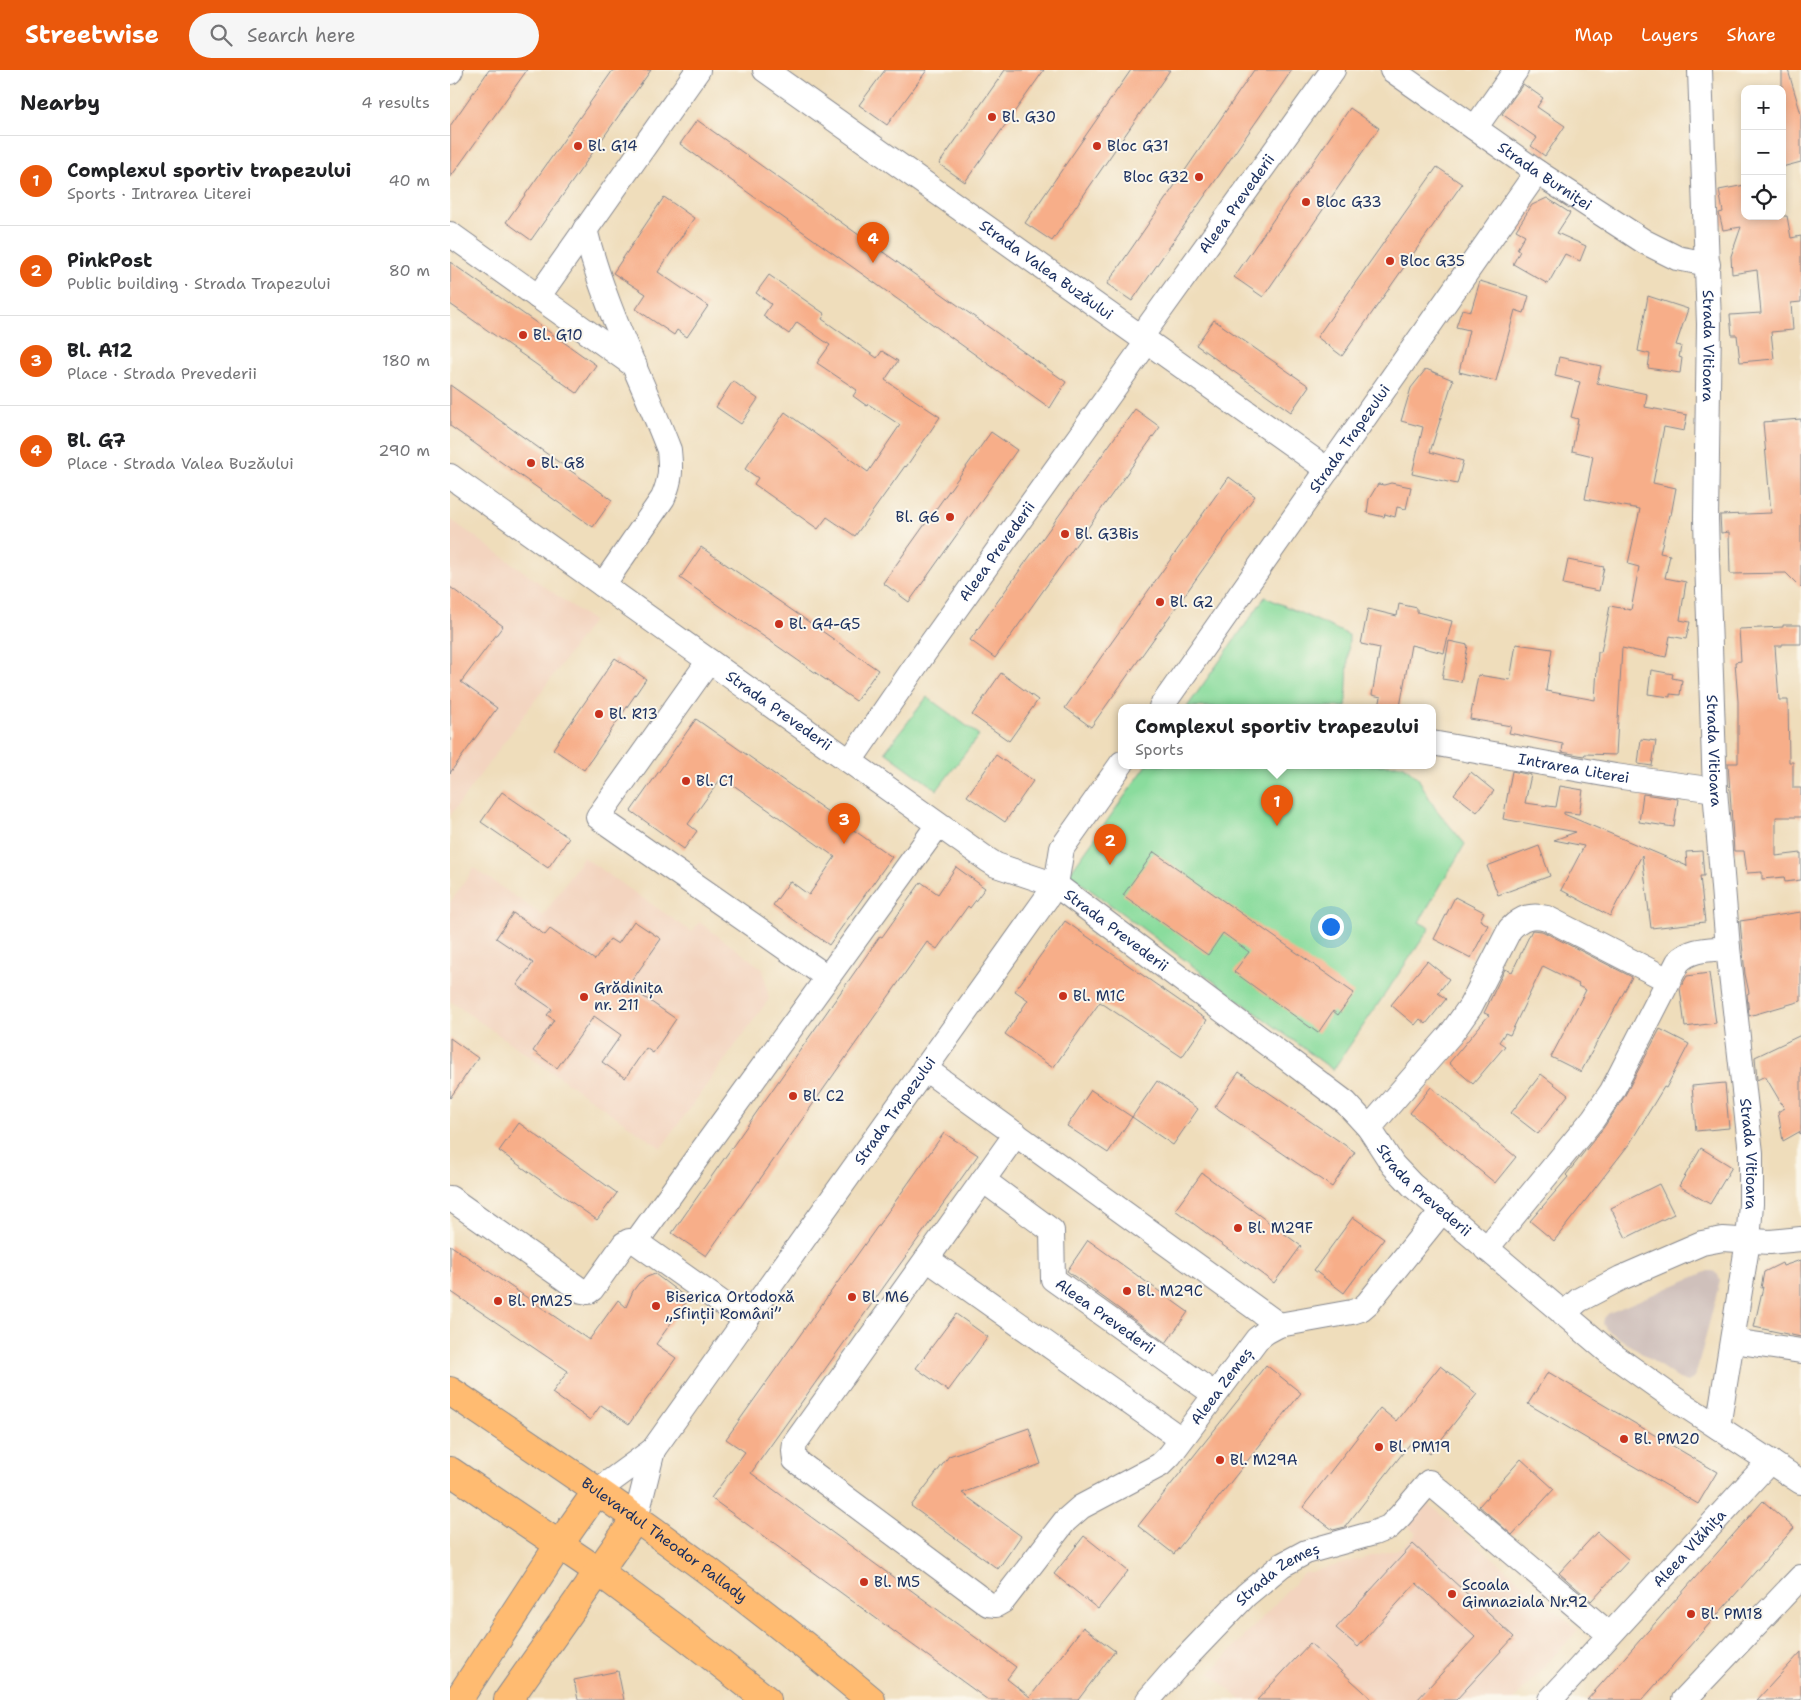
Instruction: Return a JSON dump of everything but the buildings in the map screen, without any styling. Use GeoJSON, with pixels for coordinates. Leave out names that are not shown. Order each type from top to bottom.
{"type":"FeatureCollection","features":[{"type":"Feature","properties":{"kind":"main road","name":"Bulevardul Theodor Pallady"},"geometry":{"type":"LineString","coordinates":[[450,1391],[636,1518],[718,1578],[871,1700]]}},
{"type":"Feature","properties":{"kind":"main road"},"geometry":{"type":"LineString","coordinates":[[450,1471],[598,1571],[767,1700]]}},
{"type":"Feature","properties":{"kind":"main road"},"geometry":{"type":"LineString","coordinates":[[458,1700],[559,1545],[597,1491]]}},
{"type":"Feature","properties":{"kind":"main road"},"geometry":{"type":"LineString","coordinates":[[508,1700],[636,1518]]}},
{"type":"Feature","properties":{"kind":"street"},"geometry":{"type":"LineString","coordinates":[[538,297],[698,70]]}},
{"type":"Feature","properties":{"kind":"street","name":"Strada Valea Buzăului"},"geometry":{"type":"LineString","coordinates":[[765,70],[1328,470]]}},
{"type":"Feature","properties":{"kind":"street","name":"Aleea Prevederii"},"geometry":{"type":"LineString","coordinates":[[850,761],[1333,70]]}},
{"type":"Feature","properties":{"kind":"street","name":"Strada Burniței"},"geometry":{"type":"LineString","coordinates":[[1392,70],[1537,172],[1645,242],[1677,258],[1708,264]]}},
{"type":"Feature","properties":{"kind":"street"},"geometry":{"type":"LineString","coordinates":[[1475,128],[1516,70]]}},
{"type":"Feature","properties":{"kind":"street","name":"Strada Vitioara"},"geometry":{"type":"LineString","coordinates":[[1700,70],[1709,333],[1706,528],[1716,790],[1728,948],[1751,1153],[1752,1195],[1748,1241],[1718,1427]]}},
{"type":"Feature","properties":{"kind":"street","name":"Strada Trapezului"},"geometry":{"type":"LineString","coordinates":[[1164,704],[1537,172]]}},
{"type":"Feature","properties":{"kind":"street"},"geometry":{"type":"LineString","coordinates":[[585,229],[601,283],[669,450],[671,469],[663,498],[602,585]]}},
{"type":"Feature","properties":{"kind":"street"},"geometry":{"type":"LineString","coordinates":[[450,234],[635,366]]}},
{"type":"Feature","properties":{"kind":"street","name":"Strada Prevederii"},"geometry":{"type":"LineString","coordinates":[[450,476],[996,865],[1056,885],[1352,1109],[1370,1128],[1393,1165],[1412,1185],[1562,1314],[1634,1371],[1801,1482]]}},
{"type":"Feature","properties":{"kind":"street"},"geometry":{"type":"LineString","coordinates":[[709,661],[598,817],[828,977]]}},
{"type":"Feature","properties":{"kind":"street","name":"Intrarea Literei"},"geometry":{"type":"LineString","coordinates":[[1436,744],[1615,776],[1716,790]]}},
{"type":"Feature","properties":{"kind":"street","name":"Strada Trapezului"},"geometry":{"type":"LineString","coordinates":[[597,1491],[653,1450],[1056,885],[1062,848],[1118,769]]}},
{"type":"Feature","properties":{"kind":"street"},"geometry":{"type":"LineString","coordinates":[[636,1242],[938,825]]}},
{"type":"Feature","properties":{"kind":"street"},"geometry":{"type":"LineString","coordinates":[[1370,1128],[1451,1034],[1470,1007],[1510,929],[1517,921],[1536,915],[1547,918],[1668,980]]}},
{"type":"Feature","properties":{"kind":"street","name":"Strada Prevederii"},"geometry":{"type":"LineString","coordinates":[[1486,1249],[1593,1119],[1612,1091],[1678,962],[1683,956],[1692,952],[1728,948]]}},
{"type":"Feature","properties":{"kind":"street"},"geometry":{"type":"LineString","coordinates":[[924,1068],[1279,1325]]}},
{"type":"Feature","properties":{"kind":"street"},"geometry":{"type":"LineString","coordinates":[[1016,1134],[927,1259],[1181,1439]]}},
{"type":"Feature","properties":{"kind":"street","name":"Aleea Prevederii"},"geometry":{"type":"LineString","coordinates":[[983,1180],[1052,1231],[1053,1279],[1214,1394]]}},
{"type":"Feature","properties":{"kind":"street"},"geometry":{"type":"LineString","coordinates":[[450,1198],[582,1291],[588,1292],[592,1289],[624,1244],[629,1241],[636,1242],[746,1320]]}},
{"type":"Feature","properties":{"kind":"street","name":"Aleea Zemeș"},"geometry":{"type":"LineString","coordinates":[[927,1259],[795,1443],[795,1460],[988,1604],[996,1605],[1003,1601],[1073,1513],[1160,1466],[1257,1339],[1279,1325],[1361,1309],[1368,1303],[1442,1211]]}},
{"type":"Feature","properties":{"kind":"street"},"geometry":{"type":"LineString","coordinates":[[1562,1314],[1579,1300],[1702,1243],[1723,1239],[1770,1242],[1801,1239]]}},
{"type":"Feature","properties":{"kind":"street"},"geometry":{"type":"LineString","coordinates":[[1733,1341],[1801,1351]]}},
{"type":"Feature","properties":{"kind":"street","name":"Strada Trapezului"},"geometry":{"type":"LineString","coordinates":[[636,1518],[653,1450]]}},
{"type":"Feature","properties":{"kind":"street","name":"Aleea Vlăhița"},"geometry":{"type":"LineString","coordinates":[[1550,1700],[1770,1461]]}},
{"type":"Feature","properties":{"kind":"street","name":"Strada Zemeș"},"geometry":{"type":"LineString","coordinates":[[1148,1700],[1246,1595],[1282,1564],[1306,1552],[1374,1533],[1388,1527],[1429,1482],[1609,1634]]}},
{"type":"Feature","properties":{"kind":"street"},"geometry":{"type":"LineString","coordinates":[[1697,1696],[1801,1577]]}},
{"type":"Feature","properties":{"kind":"shaded area"},"geometry":{"type":"Polygon","coordinates":[[[450,519],[593,621],[450,816],[450,519]]]}},
{"type":"Feature","properties":{"kind":"shaded area"},"geometry":{"type":"Polygon","coordinates":[[[583,857],[692,932],[699,922],[763,969],[769,999],[661,1148],[450,1001],[450,903],[474,868],[543,916],[583,857]]]}},
{"type":"Feature","properties":{"kind":"shaded area"},"geometry":{"type":"Polygon","coordinates":[[[1708,1271],[1713,1271],[1718,1275],[1720,1281],[1697,1370],[1693,1379],[1688,1382],[1679,1379],[1606,1329],[1603,1324],[1604,1318],[1609,1313],[1708,1271]]]}},
{"type":"Feature","properties":{"kind":"shaded area"},"geometry":{"type":"Polygon","coordinates":[[[1428,1503],[1578,1630],[1514,1700],[1241,1700],[1210,1673],[1303,1574],[1402,1548],[1416,1534],[1407,1525],[1428,1503]]]}},
{"type":"Feature","properties":{"kind":"green space"},"geometry":{"type":"Polygon","coordinates":[[[1265,597],[1349,635],[1346,704],[1189,704],[1265,597]]]}},
{"type":"Feature","properties":{"kind":"green space"},"geometry":{"type":"Polygon","coordinates":[[[927,697],[979,735],[937,790],[885,752],[927,697]]]}},
{"type":"Feature","properties":{"kind":"green space"},"geometry":{"type":"Polygon","coordinates":[[[1144,769],[1408,769],[1418,778],[1435,808],[1465,844],[1419,922],[1430,928],[1333,1070],[1069,874],[1144,769]]]}},
{"type":"Feature","properties":{"kind":"place","name":"Bl. G30"},"geometry":{"type":"Point","coordinates":[992,117]}},
{"type":"Feature","properties":{"kind":"place","name":"Bl. G14"},"geometry":{"type":"Point","coordinates":[578,146]}},
{"type":"Feature","properties":{"kind":"place","name":"Bloc G31"},"geometry":{"type":"Point","coordinates":[1097,146]}},
{"type":"Feature","properties":{"kind":"place","name":"Bloc G32"},"geometry":{"type":"Point","coordinates":[1199,177]}},
{"type":"Feature","properties":{"kind":"place","name":"Bloc G33"},"geometry":{"type":"Point","coordinates":[1306,202]}},
{"type":"Feature","properties":{"kind":"place","name":"Bloc G35"},"geometry":{"type":"Point","coordinates":[1390,261]}},
{"type":"Feature","properties":{"kind":"place","name":"Bl. G7"},"geometry":{"type":"Point","coordinates":[873,263]}},
{"type":"Feature","properties":{"kind":"place","name":"Bl. G10"},"geometry":{"type":"Point","coordinates":[523,335]}},
{"type":"Feature","properties":{"kind":"place","name":"Bl. G8"},"geometry":{"type":"Point","coordinates":[531,463]}},
{"type":"Feature","properties":{"kind":"place","name":"Bl. G6"},"geometry":{"type":"Point","coordinates":[950,517]}},
{"type":"Feature","properties":{"kind":"place","name":"Bl. G3Bis"},"geometry":{"type":"Point","coordinates":[1065,534]}},
{"type":"Feature","properties":{"kind":"place","name":"Bl. G2"},"geometry":{"type":"Point","coordinates":[1160,602]}},
{"type":"Feature","properties":{"kind":"place","name":"Bl. G4-G5"},"geometry":{"type":"Point","coordinates":[779,624]}},
{"type":"Feature","properties":{"kind":"place","name":"Bl. R13"},"geometry":{"type":"Point","coordinates":[599,714]}},
{"type":"Feature","properties":{"kind":"place","name":"Bl. C1"},"geometry":{"type":"Point","coordinates":[686,781]}},
{"type":"Feature","properties":{"kind":"place","name":"Complexul sportiv trapezului"},"geometry":{"type":"Point","coordinates":[1277,826]}},
{"type":"Feature","properties":{"kind":"place","name":"Bl. A12"},"geometry":{"type":"Point","coordinates":[844,844]}},
{"type":"Feature","properties":{"kind":"place","name":"PinkPost"},"geometry":{"type":"Point","coordinates":[1110,865]}},
{"type":"Feature","properties":{"kind":"place","name":"Bl. M1C"},"geometry":{"type":"Point","coordinates":[1063,996]}},
{"type":"Feature","properties":{"kind":"place","name":"Grădinița nr. 211"},"geometry":{"type":"Point","coordinates":[584,997]}},
{"type":"Feature","properties":{"kind":"place","name":"Bl. C2"},"geometry":{"type":"Point","coordinates":[793,1096]}},
{"type":"Feature","properties":{"kind":"place","name":"Bl. M29F"},"geometry":{"type":"Point","coordinates":[1238,1228]}},
{"type":"Feature","properties":{"kind":"place","name":"Bl. M29C"},"geometry":{"type":"Point","coordinates":[1127,1291]}},
{"type":"Feature","properties":{"kind":"place","name":"Bl. M6"},"geometry":{"type":"Point","coordinates":[852,1297]}},
{"type":"Feature","properties":{"kind":"place","name":"Bl. PM25"},"geometry":{"type":"Point","coordinates":[498,1301]}},
{"type":"Feature","properties":{"kind":"place","name":"Biserica Ortodoxă „Sfinții Români”"},"geometry":{"type":"Point","coordinates":[656,1306]}},
{"type":"Feature","properties":{"kind":"place","name":"Bl. PM20"},"geometry":{"type":"Point","coordinates":[1624,1439]}},
{"type":"Feature","properties":{"kind":"place","name":"Bl. PM19"},"geometry":{"type":"Point","coordinates":[1379,1447]}},
{"type":"Feature","properties":{"kind":"place","name":"Bl. M29A"},"geometry":{"type":"Point","coordinates":[1220,1460]}},
{"type":"Feature","properties":{"kind":"place","name":"Bl. M5"},"geometry":{"type":"Point","coordinates":[864,1582]}},
{"type":"Feature","properties":{"kind":"place","name":"Scoala Gimnaziala Nr.92"},"geometry":{"type":"Point","coordinates":[1452,1594]}},
{"type":"Feature","properties":{"kind":"place","name":"Bl. PM18"},"geometry":{"type":"Point","coordinates":[1691,1614]}}]}
